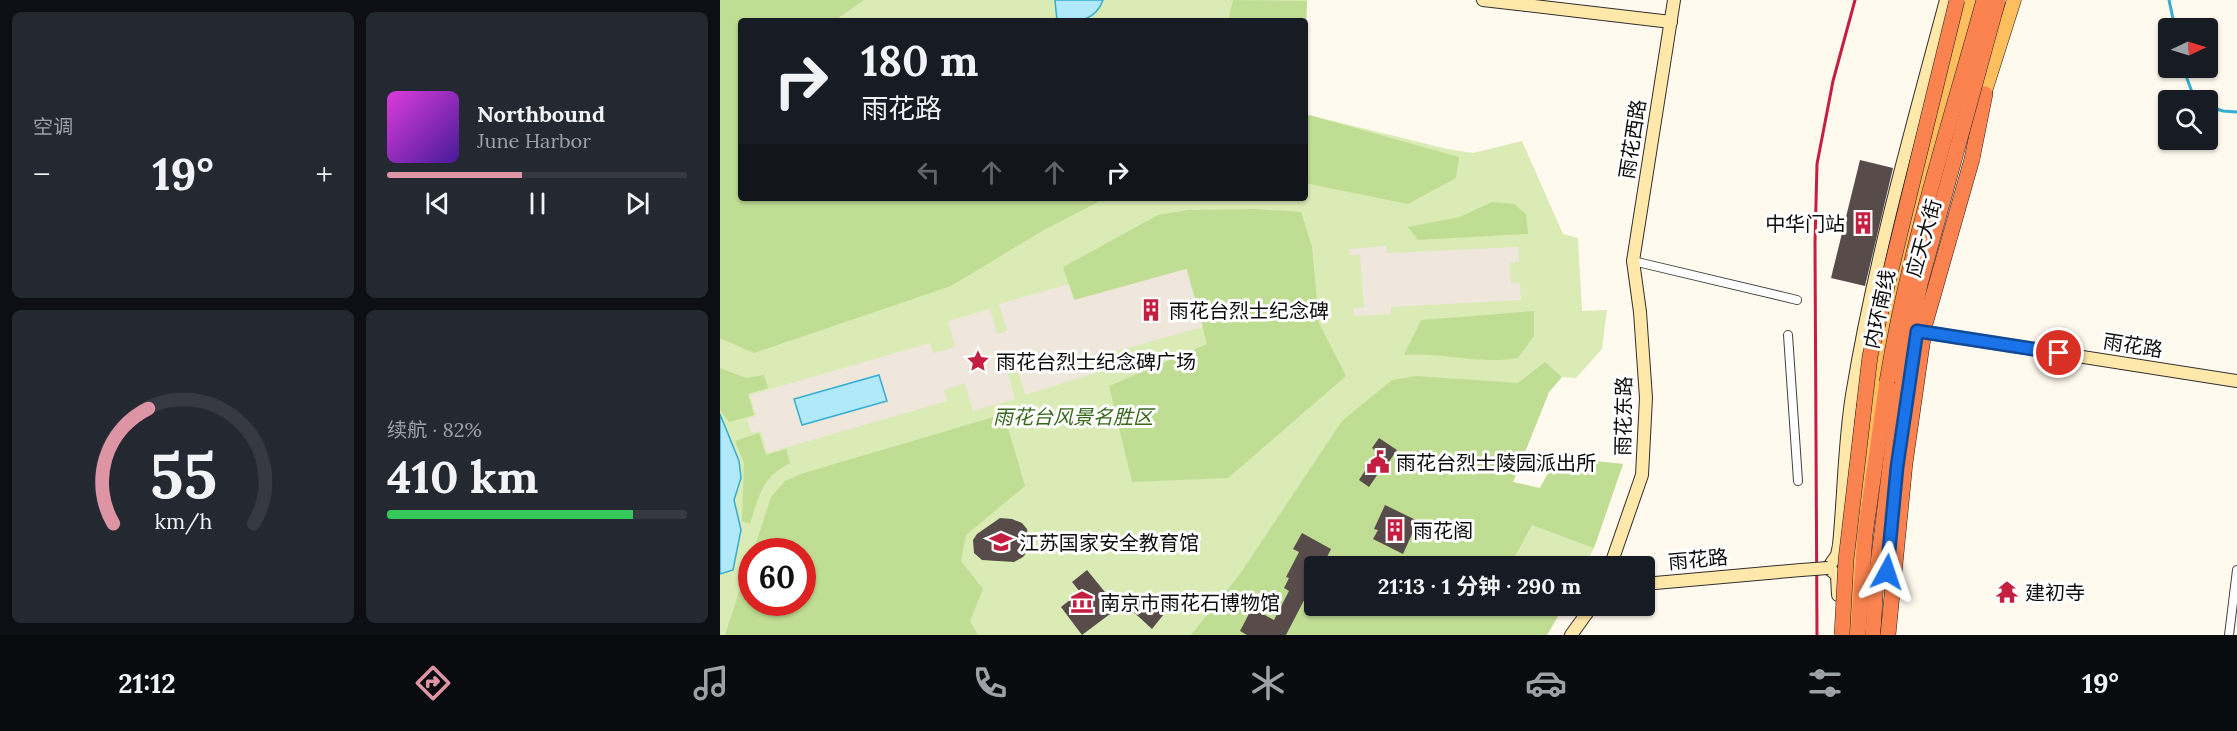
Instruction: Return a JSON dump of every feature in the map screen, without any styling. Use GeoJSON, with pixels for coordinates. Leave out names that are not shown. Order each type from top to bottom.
{"type":"FeatureCollection","features":[{"type":"Feature","properties":{"kind":"highway"},"geometry":{"type":"LineString","coordinates":[[1842,635],[1846,560],[1870,356],[1957,0]]}},
{"type":"Feature","properties":{"kind":"highway","name":"内环南线"},"geometry":{"type":"LineString","coordinates":[[1858,635],[1864,546],[1875,455],[1897,318],[1913,251],[1984,0]]}},
{"type":"Feature","properties":{"kind":"highway","name":"内环南线"},"geometry":{"type":"LineString","coordinates":[[1873,635],[1876,580],[1901,378],[1920,284],[1998,0]]}},
{"type":"Feature","properties":{"kind":"highway"},"geometry":{"type":"LineString","coordinates":[[1888,635],[1905,463],[1925,324],[1972,159],[1984,94]]}},
{"type":"Feature","properties":{"kind":"main road","name":"应天大街"},"geometry":{"type":"LineString","coordinates":[[1850,635],[1854,567],[1876,362],[1970,0]]}},
{"type":"Feature","properties":{"kind":"main road","name":"应天大街"},"geometry":{"type":"LineString","coordinates":[[1882,635],[1897,467],[1917,331],[1984,94],[2014,0]]}},
{"type":"Feature","properties":{"kind":"street"},"geometry":{"type":"LineString","coordinates":[[1483,0],[1671,22]]}},
{"type":"Feature","properties":{"kind":"street","name":"雨花西路"},"geometry":{"type":"LineString","coordinates":[[1633,261],[1674,0]]}},
{"type":"Feature","properties":{"kind":"street","name":"应天大街"},"geometry":{"type":"LineString","coordinates":[[1828,568],[1837,555],[1839,545],[1845,453],[1852,396],[1865,324],[1946,0]]}},
{"type":"Feature","properties":{"kind":"street"},"geometry":{"type":"LineString","coordinates":[[1633,261],[1797,300]]}},
{"type":"Feature","properties":{"kind":"street","name":"雨花东路"},"geometry":{"type":"LineString","coordinates":[[1615,556],[1642,475],[1646,398],[1640,312],[1633,261]]}},
{"type":"Feature","properties":{"kind":"street"},"geometry":{"type":"LineString","coordinates":[[1852,326],[1886,321]]}},
{"type":"Feature","properties":{"kind":"street","name":"雨花路"},"geometry":{"type":"LineString","coordinates":[[1886,321],[1917,331],[2237,381]]}},
{"type":"Feature","properties":{"kind":"street"},"geometry":{"type":"LineString","coordinates":[[1788,334],[1798,481]]}},
{"type":"Feature","properties":{"kind":"street"},"geometry":{"type":"LineString","coordinates":[[1828,568],[1837,575],[1836,635]]}},
{"type":"Feature","properties":{"kind":"street","name":"雨花路"},"geometry":{"type":"LineString","coordinates":[[1655,583],[1828,568]]}},
{"type":"Feature","properties":{"kind":"street"},"geometry":{"type":"LineString","coordinates":[[2229,635],[2237,570]]}},
{"type":"Feature","properties":{"kind":"street"},"geometry":{"type":"LineString","coordinates":[[1571,635],[1585,616]]}},
{"type":"Feature","properties":{"kind":"green space","name":"雨花台风景名胜区"},"geometry":{"type":"Polygon","coordinates":[[[720,0],[1307,0],[1306,18],[738,18],[738,201],[1308,201],[1308,115],[1447,149],[1473,153],[1522,141],[1563,234],[1578,238],[1582,311],[1607,310],[1602,349],[1576,378],[1562,377],[1549,392],[1513,482],[1540,488],[1557,457],[1623,464],[1594,548],[1590,556],[1304,556],[1304,616],[1558,616],[1547,635],[720,635],[720,0]]]}},
{"type":"Feature","properties":{"kind":"green space"},"geometry":{"type":"Polygon","coordinates":[[[720,0],[864,0],[838,18],[738,18],[738,201],[1100,201],[1042,231],[951,286],[754,353],[720,338],[720,0]]]}},
{"type":"Feature","properties":{"kind":"green space"},"geometry":{"type":"Polygon","coordinates":[[[1233,0],[1307,1],[1306,18],[1229,18],[1233,0]]]}},
{"type":"Feature","properties":{"kind":"green space"},"geometry":{"type":"Polygon","coordinates":[[[1308,115],[1459,157],[1456,178],[1408,204],[1308,184],[1308,115]]]}},
{"type":"Feature","properties":{"kind":"green space"},"geometry":{"type":"Polygon","coordinates":[[[1492,202],[1514,204],[1526,214],[1528,234],[1418,240],[1408,227],[1460,217],[1492,202]]]}},
{"type":"Feature","properties":{"kind":"green space"},"geometry":{"type":"Polygon","coordinates":[[[1254,209],[1301,212],[1312,247],[1319,323],[1346,376],[1228,478],[1132,482],[1109,386],[1207,344],[1187,269],[1074,301],[1063,267],[1158,215],[1188,210],[1254,209]]]}},
{"type":"Feature","properties":{"kind":"green space"},"geometry":{"type":"Polygon","coordinates":[[[1534,311],[1534,336],[1518,358],[1490,360],[1404,355],[1421,320],[1534,311]]]}},
{"type":"Feature","properties":{"kind":"green space"},"geometry":{"type":"Polygon","coordinates":[[[1545,362],[1562,377],[1549,392],[1513,482],[1540,488],[1557,457],[1623,464],[1594,548],[1532,525],[1515,556],[1304,556],[1304,616],[1558,616],[1547,635],[1191,635],[1240,574],[1342,421],[1392,380],[1416,376],[1518,383],[1545,362]]]}},
{"type":"Feature","properties":{"kind":"green space"},"geometry":{"type":"Polygon","coordinates":[[[720,368],[746,378],[764,375],[768,388],[748,394],[754,415],[729,422],[720,410],[720,368]]]}},
{"type":"Feature","properties":{"kind":"green space"},"geometry":{"type":"Polygon","coordinates":[[[1004,414],[1025,486],[966,535],[961,561],[983,589],[970,621],[978,635],[725,635],[738,595],[738,616],[816,616],[816,538],[758,538],[771,497],[785,481],[804,473],[1004,414]]]}},
{"type":"Feature","properties":{"kind":"green space"},"geometry":{"type":"Polygon","coordinates":[[[759,433],[766,455],[786,449],[790,463],[773,475],[762,489],[750,524],[742,521],[744,463],[735,441],[759,433]]]}},
{"type":"Feature","properties":{"kind":"shaded area"},"geometry":{"type":"Polygon","coordinates":[[[1386,246],[1388,253],[1518,247],[1519,262],[1510,263],[1511,283],[1520,283],[1521,300],[1391,307],[1391,314],[1354,316],[1353,308],[1364,307],[1360,255],[1350,255],[1349,249],[1386,246]]]}},
{"type":"Feature","properties":{"kind":"shaded area"},"geometry":{"type":"Polygon","coordinates":[[[1186,269],[1203,327],[1091,358],[1095,373],[1025,395],[1018,370],[1008,373],[1015,399],[973,411],[965,383],[944,390],[947,401],[767,453],[761,431],[751,433],[747,419],[756,416],[750,395],[930,343],[933,353],[955,347],[948,321],[990,309],[997,334],[1007,331],[999,304],[1069,284],[1074,300],[1186,269]]]}},
{"type":"Feature","properties":{"kind":"water"},"geometry":{"type":"Polygon","coordinates":[[[1055,0],[1103,0],[1095,13],[1087,18],[1057,18],[1055,0]]]}},
{"type":"Feature","properties":{"kind":"water"},"geometry":{"type":"Polygon","coordinates":[[[879,375],[887,401],[802,425],[794,399],[879,375]]]}},
{"type":"Feature","properties":{"kind":"water"},"geometry":{"type":"Polygon","coordinates":[[[720,414],[739,461],[741,478],[734,500],[741,530],[733,570],[720,574],[720,414]]]}},
{"type":"Feature","properties":{"kind":"building","name":"中华门站"},"geometry":{"type":"Polygon","coordinates":[[[1860,160],[1893,168],[1865,286],[1831,278],[1860,160]]]}},
{"type":"Feature","properties":{"kind":"building","name":"雨花台烈士陵园派出所"},"geometry":{"type":"Polygon","coordinates":[[[1379,438],[1397,450],[1369,487],[1359,480],[1377,452],[1372,448],[1379,438]]]}},
{"type":"Feature","properties":{"kind":"building","name":"雨花阁"},"geometry":{"type":"Polygon","coordinates":[[[1385,505],[1418,521],[1403,554],[1373,539],[1378,530],[1374,529],[1385,505]]]}},
{"type":"Feature","properties":{"kind":"building","name":"江苏国家安全教育馆"},"geometry":{"type":"Polygon","coordinates":[[[1000,518],[1022,523],[1027,529],[1029,545],[1027,552],[1014,562],[982,560],[974,553],[973,540],[977,534],[1000,518]]]}},
{"type":"Feature","properties":{"kind":"building"},"geometry":{"type":"Polygon","coordinates":[[[1302,533],[1331,549],[1328,556],[1304,556],[1304,600],[1286,635],[1247,635],[1240,631],[1252,608],[1274,620],[1289,591],[1284,588],[1289,578],[1286,577],[1299,552],[1293,549],[1302,533]]]}},
{"type":"Feature","properties":{"kind":"building","name":"南京市雨花石博物馆"},"geometry":{"type":"Polygon","coordinates":[[[1087,570],[1118,608],[1082,635],[1061,607],[1080,592],[1072,582],[1087,570]]]}},
{"type":"Feature","properties":{"kind":"building"},"geometry":{"type":"Polygon","coordinates":[[[1138,593],[1152,607],[1153,605],[1164,614],[1152,629],[1126,605],[1138,593]]]}},
{"type":"Feature","properties":{"kind":"waterway"},"geometry":{"type":"LineString","coordinates":[[2169,0],[2173,18]]}},
{"type":"Feature","properties":{"kind":"waterway"},"geometry":{"type":"LineString","coordinates":[[2187,78],[2191,90]]}},
{"type":"Feature","properties":{"kind":"waterway"},"geometry":{"type":"LineString","coordinates":[[2218,109],[2237,112]]}},
{"type":"Feature","properties":{"kind":"railway"},"geometry":{"type":"LineString","coordinates":[[1817,635],[1815,243],[1817,164],[1833,81],[1855,0]]}},
{"type":"Feature","properties":{"kind":"place","name":"中华门站"},"geometry":{"type":"Point","coordinates":[1863,223]}},
{"type":"Feature","properties":{"kind":"place","name":"雨花台烈士纪念碑"},"geometry":{"type":"Point","coordinates":[1151,310]}},
{"type":"Feature","properties":{"kind":"place","name":"雨花台烈士纪念碑广场"},"geometry":{"type":"Point","coordinates":[978,361]}},
{"type":"Feature","properties":{"kind":"place","name":"雨花台烈士陵园派出所"},"geometry":{"type":"Point","coordinates":[1378,462]}},
{"type":"Feature","properties":{"kind":"place","name":"雨花阁"},"geometry":{"type":"Point","coordinates":[1395,530]}},
{"type":"Feature","properties":{"kind":"place","name":"江苏国家安全教育馆"},"geometry":{"type":"Point","coordinates":[1001,542]}},
{"type":"Feature","properties":{"kind":"place","name":"建初寺"},"geometry":{"type":"Point","coordinates":[2007,592]}},
{"type":"Feature","properties":{"kind":"place","name":"南京市雨花石博物馆"},"geometry":{"type":"Point","coordinates":[1082,602]}},
{"type":"Feature","properties":{"kind":"route"},"geometry":{"type":"LineString","coordinates":[[1887,572],[1897,467],[1910,391],[1917,331],[2059,353]]}}]}
